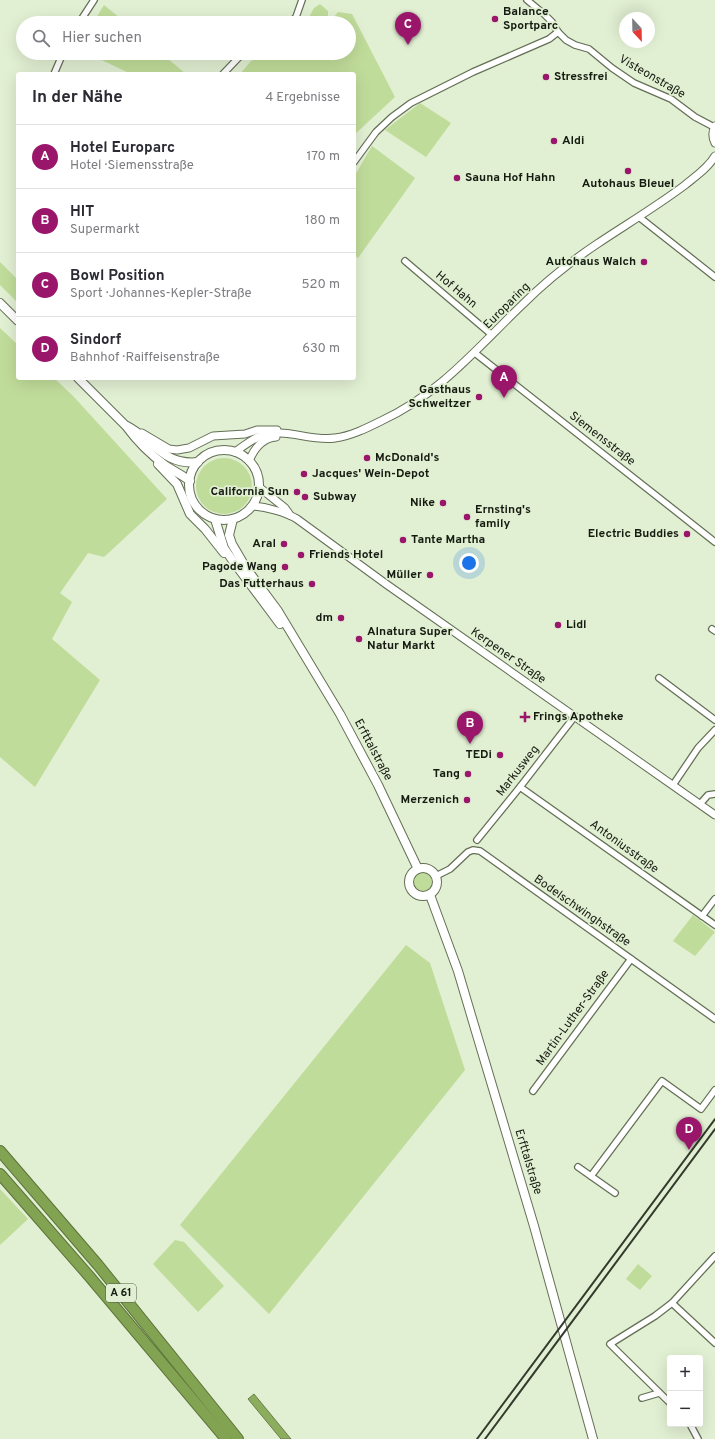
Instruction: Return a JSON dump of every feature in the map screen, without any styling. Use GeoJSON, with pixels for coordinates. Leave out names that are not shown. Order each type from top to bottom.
{"type":"FeatureCollection","features":[{"type":"Feature","properties":{"kind":"highway","name":"A 61"},"geometry":{"type":"LineString","coordinates":[[0,1151],[98,1265],[238,1439]]}},
{"type":"Feature","properties":{"kind":"highway","name":"A 61"},"geometry":{"type":"LineString","coordinates":[[0,1174],[89,1276],[226,1439]]}},
{"type":"Feature","properties":{"kind":"main road"},"geometry":{"type":"LineString","coordinates":[[0,304],[16,319]]}},
{"type":"Feature","properties":{"kind":"main road"},"geometry":{"type":"LineString","coordinates":[[80,380],[126,426],[132,435],[149,452],[190,481]]}},
{"type":"Feature","properties":{"kind":"main road"},"geometry":{"type":"LineString","coordinates":[[126,426],[136,431],[165,455],[182,462],[198,462]]}},
{"type":"Feature","properties":{"kind":"main road"},"geometry":{"type":"LineString","coordinates":[[222,450],[235,452],[249,461],[255,468],[259,487],[257,497],[253,506],[241,516],[233,519],[215,519],[204,514],[196,505],[190,494],[190,481],[192,473],[198,462],[204,457],[222,450]]}},
{"type":"Feature","properties":{"kind":"main road"},"geometry":{"type":"LineString","coordinates":[[149,452],[177,484],[190,514],[205,529],[221,550],[233,561]]}},
{"type":"Feature","properties":{"kind":"main road"},"geometry":{"type":"LineString","coordinates":[[215,519],[224,548],[298,646]]}},
{"type":"Feature","properties":{"kind":"main road"},"geometry":{"type":"LineString","coordinates":[[233,519],[229,535],[232,544],[246,568],[278,611],[298,646]]}},
{"type":"Feature","properties":{"kind":"main road","name":"Erfttalstraße"},"geometry":{"type":"LineString","coordinates":[[298,646],[344,720],[378,785],[418,869]]}},
{"type":"Feature","properties":{"kind":"main road"},"geometry":{"type":"LineString","coordinates":[[426,868],[436,876],[438,880],[436,889],[426,896],[418,895],[410,886],[410,878],[414,871],[418,869],[426,868]]}},
{"type":"Feature","properties":{"kind":"main road","name":"Erfttalstraße"},"geometry":{"type":"LineString","coordinates":[[430,894],[458,971],[534,1226],[593,1439]]}},
{"type":"Feature","properties":{"kind":"street"},"geometry":{"type":"LineString","coordinates":[[84,16],[94,0]]}},
{"type":"Feature","properties":{"kind":"street"},"geometry":{"type":"LineString","coordinates":[[296,16],[302,0]]}},
{"type":"Feature","properties":{"kind":"street","name":"Visteonstraße"},"geometry":{"type":"LineString","coordinates":[[526,0],[544,14],[566,40],[575,45],[589,48],[612,68],[634,83],[671,99],[696,117],[715,127]]}},
{"type":"Feature","properties":{"kind":"street"},"geometry":{"type":"LineString","coordinates":[[356,159],[376,132],[392,116],[411,103],[473,72],[548,39],[558,32]]}},
{"type":"Feature","properties":{"kind":"street"},"geometry":{"type":"LineString","coordinates":[[55,72],[60,60]]}},
{"type":"Feature","properties":{"kind":"street"},"geometry":{"type":"LineString","coordinates":[[225,72],[236,60]]}},
{"type":"Feature","properties":{"kind":"street"},"geometry":{"type":"LineString","coordinates":[[715,127],[712,132],[715,143]]}},
{"type":"Feature","properties":{"kind":"street","name":"Europaring"},"geometry":{"type":"LineString","coordinates":[[300,436],[335,438],[348,435],[382,421],[431,391],[454,373],[521,306],[556,274],[596,245],[667,198],[706,168],[715,156]]}},
{"type":"Feature","properties":{"kind":"street"},"geometry":{"type":"LineString","coordinates":[[639,217],[715,277]]}},
{"type":"Feature","properties":{"kind":"street","name":"Hof Hahn"},"geometry":{"type":"LineString","coordinates":[[405,261],[492,335]]}},
{"type":"Feature","properties":{"kind":"street","name":"Siemensstraße"},"geometry":{"type":"LineString","coordinates":[[475,353],[715,542]]}},
{"type":"Feature","properties":{"kind":"street"},"geometry":{"type":"LineString","coordinates":[[136,431],[169,449],[177,450],[189,448],[213,436],[245,434],[257,430],[286,430],[300,436]]}},
{"type":"Feature","properties":{"kind":"street"},"geometry":{"type":"LineString","coordinates":[[235,452],[258,437],[272,433],[285,433],[300,436]]}},
{"type":"Feature","properties":{"kind":"street"},"geometry":{"type":"LineString","coordinates":[[249,461],[254,450],[261,443],[272,437],[300,436]]}},
{"type":"Feature","properties":{"kind":"street","name":"Kerpener Straße"},"geometry":{"type":"LineString","coordinates":[[259,487],[285,508],[290,515],[715,814]]}},
{"type":"Feature","properties":{"kind":"street","name":"Kerpener Straße"},"geometry":{"type":"LineString","coordinates":[[253,506],[266,507],[290,515]]}},
{"type":"Feature","properties":{"kind":"street"},"geometry":{"type":"LineString","coordinates":[[659,678],[715,720]]}},
{"type":"Feature","properties":{"kind":"street","name":"Markusweg"},"geometry":{"type":"LineString","coordinates":[[477,840],[575,716]]}},
{"type":"Feature","properties":{"kind":"street"},"geometry":{"type":"LineString","coordinates":[[673,785],[698,748],[715,730]]}},
{"type":"Feature","properties":{"kind":"street","name":"Antoniusstraße"},"geometry":{"type":"LineString","coordinates":[[520,787],[715,925]]}},
{"type":"Feature","properties":{"kind":"street"},"geometry":{"type":"LineString","coordinates":[[700,804],[708,796],[715,794]]}},
{"type":"Feature","properties":{"kind":"street","name":"Bodelschwinghstraße"},"geometry":{"type":"LineString","coordinates":[[436,876],[450,869],[468,852],[477,850],[715,1019]]}},
{"type":"Feature","properties":{"kind":"street"},"geometry":{"type":"LineString","coordinates":[[702,916],[715,899]]}},
{"type":"Feature","properties":{"kind":"street","name":"Martin-Luther-Straße"},"geometry":{"type":"LineString","coordinates":[[533,1091],[631,959]]}},
{"type":"Feature","properties":{"kind":"street"},"geometry":{"type":"LineString","coordinates":[[591,1176],[662,1081],[701,1108],[715,1090]]}},
{"type":"Feature","properties":{"kind":"street"},"geometry":{"type":"LineString","coordinates":[[578,1167],[615,1193]]}},
{"type":"Feature","properties":{"kind":"street"},"geometry":{"type":"LineString","coordinates":[[667,1400],[610,1344],[655,1316],[672,1303],[715,1256]]}},
{"type":"Feature","properties":{"kind":"street"},"geometry":{"type":"LineString","coordinates":[[672,1303],[715,1344]]}},
{"type":"Feature","properties":{"kind":"street"},"geometry":{"type":"LineString","coordinates":[[642,1398],[660,1393]]}},
{"type":"Feature","properties":{"kind":"street"},"geometry":{"type":"LineString","coordinates":[[692,1427],[698,1439]]}},
{"type":"Feature","properties":{"kind":"shaded area"},"geometry":{"type":"Polygon","coordinates":[[[320,4],[328,11],[328,16],[310,16],[314,8],[320,4]]]}},
{"type":"Feature","properties":{"kind":"shaded area"},"geometry":{"type":"Polygon","coordinates":[[[104,5],[117,16],[97,16],[104,5]]]}},
{"type":"Feature","properties":{"kind":"shaded area"},"geometry":{"type":"Polygon","coordinates":[[[338,12],[352,14],[353,16],[335,16],[338,12]]]}},
{"type":"Feature","properties":{"kind":"shaded area"},"geometry":{"type":"Polygon","coordinates":[[[356,22],[395,97],[356,133],[356,72],[242,72],[251,61],[356,60],[356,22]]]}},
{"type":"Feature","properties":{"kind":"shaded area"},"geometry":{"type":"Polygon","coordinates":[[[102,60],[169,60],[184,72],[127,72],[102,60]]]}},
{"type":"Feature","properties":{"kind":"shaded area"},"geometry":{"type":"Polygon","coordinates":[[[420,103],[451,123],[426,157],[385,130],[420,103]]]}},
{"type":"Feature","properties":{"kind":"shaded area"},"geometry":{"type":"Polygon","coordinates":[[[372,146],[415,178],[358,258],[356,256],[356,174],[372,146]]]}},
{"type":"Feature","properties":{"kind":"shaded area"},"geometry":{"type":"Polygon","coordinates":[[[0,262],[16,278],[16,301],[0,285],[0,262]]]}},
{"type":"Feature","properties":{"kind":"shaded area"},"geometry":{"type":"Polygon","coordinates":[[[0,328],[16,343],[16,380],[56,380],[74,397],[167,499],[104,557],[88,553],[60,593],[72,602],[52,639],[100,680],[35,787],[0,757],[0,328]]]}},
{"type":"Feature","properties":{"kind":"shaded area"},"geometry":{"type":"Polygon","coordinates":[[[224,458],[235,460],[244,466],[250,475],[252,486],[250,497],[244,506],[235,512],[224,514],[213,512],[204,506],[198,497],[196,486],[198,475],[204,466],[213,460],[224,458]]]}},
{"type":"Feature","properties":{"kind":"shaded area"},"geometry":{"type":"Polygon","coordinates":[[[423,872],[430,875],[433,882],[430,889],[423,892],[416,889],[413,882],[416,875],[423,872]]]}},
{"type":"Feature","properties":{"kind":"shaded area"},"geometry":{"type":"Polygon","coordinates":[[[693,915],[715,932],[695,956],[673,941],[693,915]]]}},
{"type":"Feature","properties":{"kind":"shaded area"},"geometry":{"type":"Polygon","coordinates":[[[406,945],[430,963],[465,1070],[269,1314],[180,1225],[406,945]]]}},
{"type":"Feature","properties":{"kind":"shaded area"},"geometry":{"type":"Polygon","coordinates":[[[0,1189],[28,1219],[0,1245],[0,1189]]]}},
{"type":"Feature","properties":{"kind":"shaded area"},"geometry":{"type":"Polygon","coordinates":[[[175,1240],[184,1242],[224,1286],[198,1312],[153,1264],[175,1240]]]}},
{"type":"Feature","properties":{"kind":"shaded area"},"geometry":{"type":"Polygon","coordinates":[[[638,1264],[652,1276],[640,1290],[626,1279],[638,1264]]]}},
{"type":"Feature","properties":{"kind":"shaded area"},"geometry":{"type":"Polygon","coordinates":[[[254,1394],[291,1439],[281,1439],[248,1399],[254,1394]]]}},
{"type":"Feature","properties":{"kind":"railway"},"geometry":{"type":"LineString","coordinates":[[477,1439],[715,1119]]}},
{"type":"Feature","properties":{"kind":"railway"},"geometry":{"type":"LineString","coordinates":[[485,1439],[715,1129]]}},
{"type":"Feature","properties":{"kind":"place","name":"Balance Sportparc"},"geometry":{"type":"Point","coordinates":[495,19]}},
{"type":"Feature","properties":{"kind":"place","name":"Bowl Position"},"geometry":{"type":"Point","coordinates":[408,45]}},
{"type":"Feature","properties":{"kind":"place","name":"Stressfrei"},"geometry":{"type":"Point","coordinates":[546,77]}},
{"type":"Feature","properties":{"kind":"place","name":"Aldi"},"geometry":{"type":"Point","coordinates":[554,141]}},
{"type":"Feature","properties":{"kind":"place","name":"Autohaus Bleuel"},"geometry":{"type":"Point","coordinates":[628,171]}},
{"type":"Feature","properties":{"kind":"place","name":"Sauna Hof Hahn"},"geometry":{"type":"Point","coordinates":[457,178]}},
{"type":"Feature","properties":{"kind":"place","name":"Autohaus Walch"},"geometry":{"type":"Point","coordinates":[644,262]}},
{"type":"Feature","properties":{"kind":"place","name":"Gasthaus Schweitzer"},"geometry":{"type":"Point","coordinates":[479,397]}},
{"type":"Feature","properties":{"kind":"place","name":"Hotel Europarc"},"geometry":{"type":"Point","coordinates":[504,398]}},
{"type":"Feature","properties":{"kind":"place","name":"McDonald's"},"geometry":{"type":"Point","coordinates":[367,458]}},
{"type":"Feature","properties":{"kind":"place","name":"Jacques' Wein-Depot"},"geometry":{"type":"Point","coordinates":[304,474]}},
{"type":"Feature","properties":{"kind":"place","name":"California Sun"},"geometry":{"type":"Point","coordinates":[297,492]}},
{"type":"Feature","properties":{"kind":"place","name":"Subway"},"geometry":{"type":"Point","coordinates":[305,497]}},
{"type":"Feature","properties":{"kind":"place","name":"Nike"},"geometry":{"type":"Point","coordinates":[443,503]}},
{"type":"Feature","properties":{"kind":"place","name":"Ernsting's family"},"geometry":{"type":"Point","coordinates":[467,517]}},
{"type":"Feature","properties":{"kind":"place","name":"Electric Buddies"},"geometry":{"type":"Point","coordinates":[687,534]}},
{"type":"Feature","properties":{"kind":"place","name":"Tante Martha"},"geometry":{"type":"Point","coordinates":[403,540]}},
{"type":"Feature","properties":{"kind":"place","name":"Aral"},"geometry":{"type":"Point","coordinates":[284,544]}},
{"type":"Feature","properties":{"kind":"place","name":"Friends Hotel"},"geometry":{"type":"Point","coordinates":[301,555]}},
{"type":"Feature","properties":{"kind":"place","name":"Pagode Wang"},"geometry":{"type":"Point","coordinates":[285,567]}},
{"type":"Feature","properties":{"kind":"place","name":"Müller"},"geometry":{"type":"Point","coordinates":[430,575]}},
{"type":"Feature","properties":{"kind":"place","name":"Das Futterhaus"},"geometry":{"type":"Point","coordinates":[312,584]}},
{"type":"Feature","properties":{"kind":"place","name":"dm"},"geometry":{"type":"Point","coordinates":[341,618]}},
{"type":"Feature","properties":{"kind":"place","name":"Lidl"},"geometry":{"type":"Point","coordinates":[558,625]}},
{"type":"Feature","properties":{"kind":"place","name":"Alnatura Super Natur Markt"},"geometry":{"type":"Point","coordinates":[359,639]}},
{"type":"Feature","properties":{"kind":"place","name":"Frings Apotheke"},"geometry":{"type":"Point","coordinates":[525,717]}},
{"type":"Feature","properties":{"kind":"place","name":"HIT"},"geometry":{"type":"Point","coordinates":[470,744]}},
{"type":"Feature","properties":{"kind":"place","name":"TEDi"},"geometry":{"type":"Point","coordinates":[500,755]}},
{"type":"Feature","properties":{"kind":"place","name":"Tang"},"geometry":{"type":"Point","coordinates":[468,774]}},
{"type":"Feature","properties":{"kind":"place","name":"Merzenich"},"geometry":{"type":"Point","coordinates":[467,800]}},
{"type":"Feature","properties":{"kind":"place","name":"Sindorf"},"geometry":{"type":"Point","coordinates":[689,1150]}}]}
